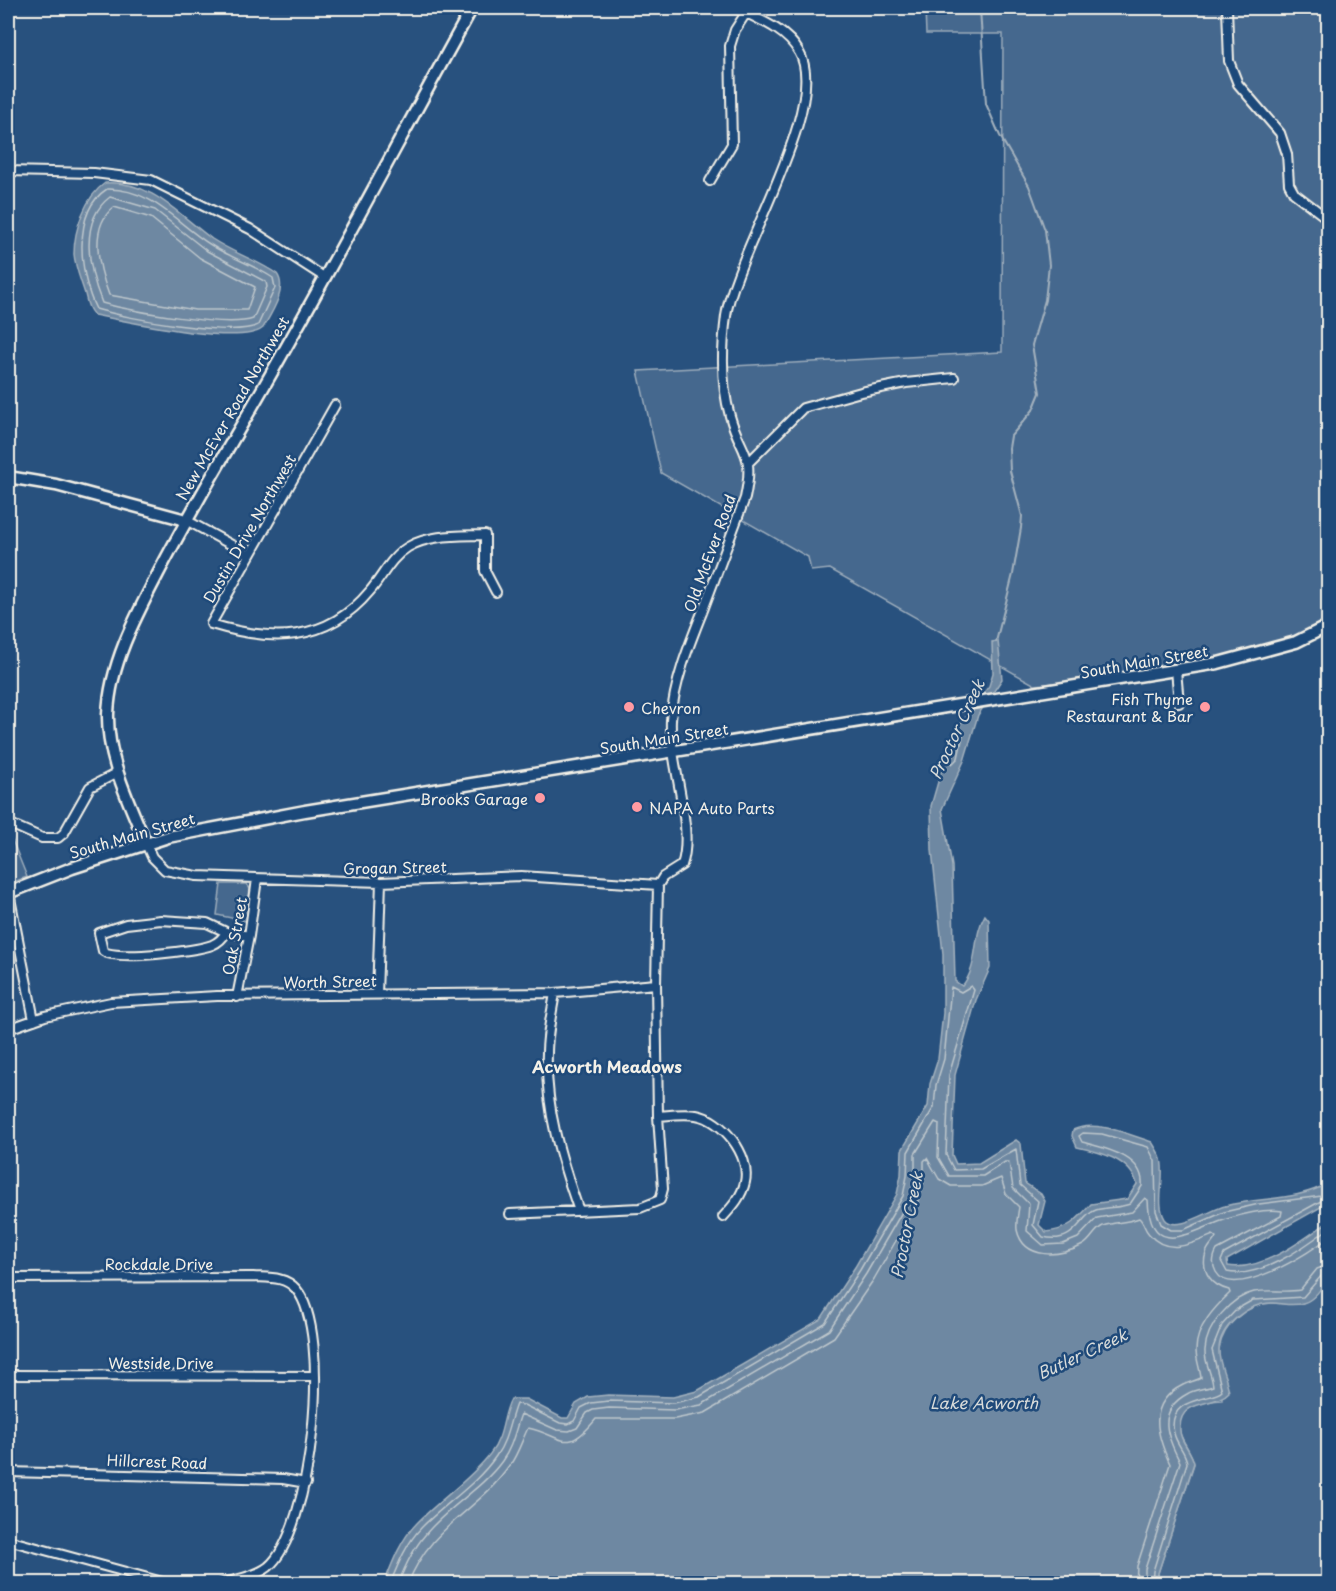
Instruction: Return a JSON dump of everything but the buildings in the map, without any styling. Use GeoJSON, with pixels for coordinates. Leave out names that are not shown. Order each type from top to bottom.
{"type":"FeatureCollection","features":[{"type":"Feature","properties":{"kind":"main road","name":"New McEver Road Northwest"},"geometry":{"type":"LineString","coordinates":[[146,844],[117,773],[108,714],[118,664],[138,613],[186,520],[324,277],[472,8]]}},
{"type":"Feature","properties":{"kind":"main road"},"geometry":{"type":"LineString","coordinates":[[8,477],[56,485],[186,520]]}},
{"type":"Feature","properties":{"kind":"main road","name":"South Main Street"},"geometry":{"type":"LineString","coordinates":[[8,893],[72,868],[168,837],[260,819],[1176,670],[1257,655],[1296,642],[1329,626]]}},
{"type":"Feature","properties":{"kind":"street","name":"Old McEver Road"},"geometry":{"type":"LineString","coordinates":[[658,885],[663,877],[680,867],[686,855],[686,834],[673,752],[671,718],[675,692],[687,650],[745,498],[749,462],[730,418],[726,398],[724,372],[726,316],[729,301],[784,165],[798,118],[805,81],[801,54],[795,45],[781,32],[736,8]]}},
{"type":"Feature","properties":{"kind":"street"},"geometry":{"type":"LineString","coordinates":[[1227,8],[1229,61],[1238,84],[1250,101],[1276,127],[1283,140],[1289,184],[1294,193],[1329,219]]}},
{"type":"Feature","properties":{"kind":"street"},"geometry":{"type":"LineString","coordinates":[[710,181],[732,144],[730,46],[746,13]]}},
{"type":"Feature","properties":{"kind":"street"},"geometry":{"type":"LineString","coordinates":[[8,171],[94,173],[151,180],[250,229],[324,277]]}},
{"type":"Feature","properties":{"kind":"street"},"geometry":{"type":"LineString","coordinates":[[749,462],[803,408],[861,392],[906,383],[954,378]]}},
{"type":"Feature","properties":{"kind":"street","name":"Dustin Drive Northwest"},"geometry":{"type":"LineString","coordinates":[[335,405],[211,624],[265,636],[291,635],[317,629],[339,618],[358,604],[401,552],[411,546],[438,538],[484,535],[485,571],[496,592]]}},
{"type":"Feature","properties":{"kind":"street"},"geometry":{"type":"LineString","coordinates":[[186,520],[250,555]]}},
{"type":"Feature","properties":{"kind":"street"},"geometry":{"type":"LineString","coordinates":[[1176,670],[1179,703]]}},
{"type":"Feature","properties":{"kind":"street"},"geometry":{"type":"LineString","coordinates":[[8,823],[42,838],[58,838],[64,833],[90,787],[117,773]]}},
{"type":"Feature","properties":{"kind":"street","name":"Grogan Street"},"geometry":{"type":"LineString","coordinates":[[146,844],[156,862],[171,872],[257,879],[381,882],[521,876],[658,885]]}},
{"type":"Feature","properties":{"kind":"street","name":"Oak Street"},"geometry":{"type":"LineString","coordinates":[[237,997],[257,879]]}},
{"type":"Feature","properties":{"kind":"street"},"geometry":{"type":"LineString","coordinates":[[377,994],[381,882]]}},
{"type":"Feature","properties":{"kind":"street"},"geometry":{"type":"LineString","coordinates":[[510,1214],[640,1209],[660,1200],[663,1189],[658,1116],[656,984],[658,885]]}},
{"type":"Feature","properties":{"kind":"street"},"geometry":{"type":"LineString","coordinates":[[8,893],[33,1020]]}},
{"type":"Feature","properties":{"kind":"street"},"geometry":{"type":"LineString","coordinates":[[226,932],[220,940],[207,946],[122,956],[103,951],[99,933],[126,924],[160,920],[207,923],[226,932],[249,936]]}},
{"type":"Feature","properties":{"kind":"street","name":"Worth Street"},"geometry":{"type":"LineString","coordinates":[[8,1029],[33,1020],[111,1002],[377,994],[555,993],[656,984]]}},
{"type":"Feature","properties":{"kind":"street"},"geometry":{"type":"LineString","coordinates":[[555,993],[547,1052],[550,1107],[560,1158],[579,1211]]}},
{"type":"Feature","properties":{"kind":"street"},"geometry":{"type":"LineString","coordinates":[[658,1116],[696,1115],[714,1122],[732,1139],[741,1156],[746,1178],[741,1196],[723,1217]]}},
{"type":"Feature","properties":{"kind":"street","name":"Rockdale Drive"},"geometry":{"type":"LineString","coordinates":[[8,1278],[170,1275],[263,1277],[285,1280],[296,1289],[310,1322],[315,1353],[315,1376]]}},
{"type":"Feature","properties":{"kind":"street","name":"Westside Drive"},"geometry":{"type":"LineString","coordinates":[[8,1375],[315,1376]]}},
{"type":"Feature","properties":{"kind":"street"},"geometry":{"type":"LineString","coordinates":[[221,1584],[252,1575],[268,1567],[288,1538],[306,1483],[315,1376]]}},
{"type":"Feature","properties":{"kind":"street","name":"Hillcrest Road"},"geometry":{"type":"LineString","coordinates":[[8,1472],[259,1478],[306,1483]]}},
{"type":"Feature","properties":{"kind":"street"},"geometry":{"type":"LineString","coordinates":[[8,1540],[170,1584]]}},
{"type":"Feature","properties":{"kind":"shaded area"},"geometry":{"type":"Polygon","coordinates":[[[925,8],[1328,8],[1328,623],[1295,644],[1154,674],[1035,685],[830,569],[811,571],[808,557],[661,473],[638,371],[1002,352],[1003,34],[926,34],[925,8]]]}},
{"type":"Feature","properties":{"kind":"shaded area"},"geometry":{"type":"Polygon","coordinates":[[[8,830],[27,877],[8,884],[8,830]]]}},
{"type":"Feature","properties":{"kind":"shaded area"},"geometry":{"type":"Polygon","coordinates":[[[221,884],[247,884],[250,889],[246,921],[217,915],[221,884]]]}},
{"type":"Feature","properties":{"kind":"shaded area"},"geometry":{"type":"Polygon","coordinates":[[[1328,1276],[1328,1583],[1158,1584],[1158,1573],[1194,1464],[1180,1433],[1179,1424],[1181,1417],[1191,1408],[1199,1404],[1222,1400],[1219,1353],[1225,1332],[1237,1317],[1253,1307],[1271,1303],[1297,1304],[1307,1301],[1312,1298],[1328,1276]]]}},
{"type":"Feature","properties":{"kind":"water"},"geometry":{"type":"Polygon","coordinates":[[[105,183],[136,187],[150,193],[176,210],[212,239],[277,274],[280,280],[280,294],[263,328],[251,333],[208,334],[155,327],[94,315],[88,305],[74,254],[76,235],[86,205],[105,183]]]}},
{"type":"Feature","properties":{"kind":"water","name":"Lake Acworth"},"geometry":{"type":"Polygon","coordinates":[[[998,641],[1002,679],[978,715],[964,761],[942,809],[952,866],[955,981],[962,986],[971,970],[978,933],[985,915],[989,920],[990,968],[976,1000],[955,1075],[952,1155],[956,1164],[979,1163],[1016,1140],[1021,1144],[1025,1183],[1041,1194],[1045,1201],[1039,1225],[1046,1232],[1072,1223],[1091,1204],[1127,1199],[1137,1184],[1128,1168],[1113,1158],[1077,1147],[1072,1136],[1073,1130],[1082,1127],[1112,1129],[1152,1142],[1162,1166],[1162,1213],[1170,1223],[1185,1222],[1238,1203],[1304,1193],[1328,1183],[1328,1203],[1227,1260],[1228,1266],[1241,1267],[1268,1259],[1328,1222],[1329,1272],[1321,1289],[1303,1303],[1263,1304],[1253,1307],[1236,1318],[1223,1334],[1219,1352],[1229,1392],[1223,1397],[1192,1407],[1182,1418],[1181,1437],[1194,1463],[1158,1573],[1158,1583],[384,1584],[411,1529],[473,1473],[495,1447],[511,1399],[526,1399],[562,1418],[568,1418],[576,1404],[588,1397],[608,1395],[673,1397],[697,1391],[821,1319],[855,1267],[897,1194],[901,1175],[902,1150],[928,1106],[930,1084],[938,1059],[943,1013],[943,954],[932,850],[931,806],[951,737],[989,686],[993,673],[992,642],[998,641]]]}},
{"type":"Feature","properties":{"kind":"waterway","name":"Proctor Creek"},"geometry":{"type":"LineString","coordinates":[[980,8],[986,104],[1000,136],[1029,186],[1045,230],[1049,265],[1045,300],[1032,345],[1040,393],[1033,410],[1011,436],[1009,448],[1010,471],[1022,516],[1013,574],[996,642]]}},
{"type":"Feature","properties":{"kind":"place","name":"Chevron"},"geometry":{"type":"Point","coordinates":[629,707]}},
{"type":"Feature","properties":{"kind":"place","name":"Fish Thyme Restaurant & Bar"},"geometry":{"type":"Point","coordinates":[1205,707]}},
{"type":"Feature","properties":{"kind":"place","name":"Brooks Garage"},"geometry":{"type":"Point","coordinates":[540,798]}},
{"type":"Feature","properties":{"kind":"place","name":"NAPA Auto Parts"},"geometry":{"type":"Point","coordinates":[637,807]}},
{"type":"Feature","properties":{"kind":"district","name":"Acworth Meadows"},"geometry":{"type":"Point","coordinates":[607,1066]}},
{"type":"Feature","properties":{"kind":"water label","name":"Butler Creek"},"geometry":{"type":"Point","coordinates":[1082,1353]}}]}
